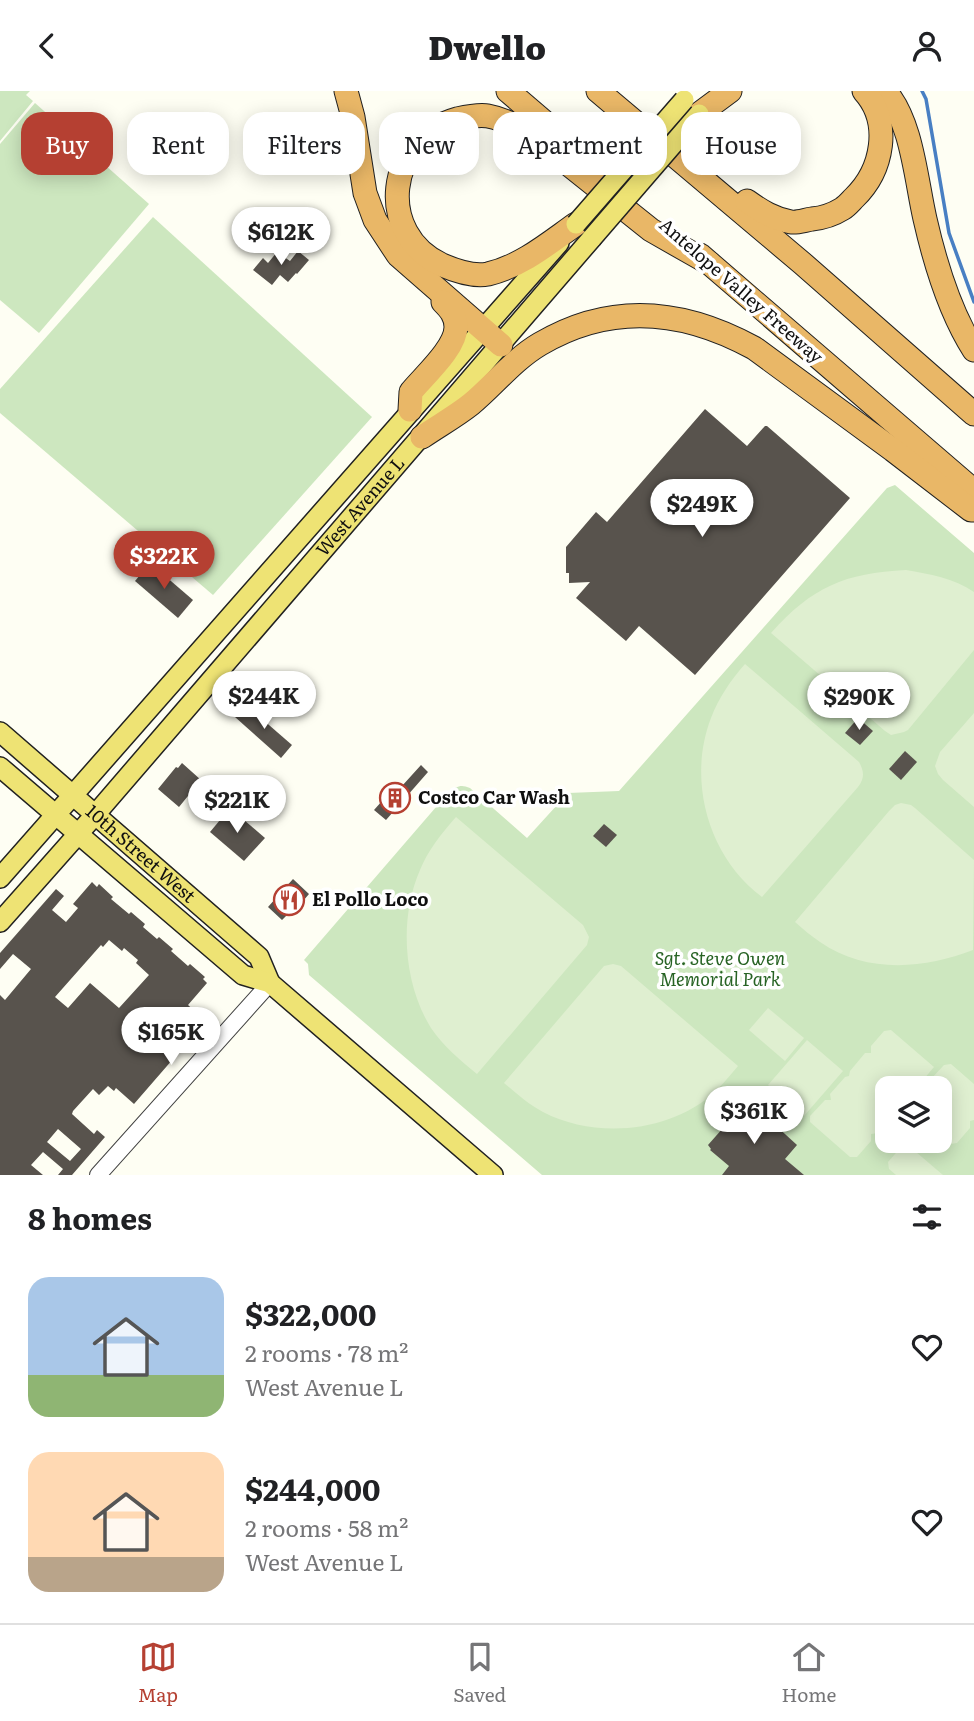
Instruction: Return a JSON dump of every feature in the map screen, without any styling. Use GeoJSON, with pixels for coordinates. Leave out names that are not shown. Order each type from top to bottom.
{"type":"FeatureCollection","features":[{"type":"Feature","properties":{"kind":"highway"},"geometry":{"type":"LineString","coordinates":[[346,91],[353,117],[365,193],[375,220],[398,255],[492,337]]}},
{"type":"Feature","properties":{"kind":"highway","name":"Antelope Valley Freeway"},"geometry":{"type":"LineString","coordinates":[[509,91],[974,491]]}},
{"type":"Feature","properties":{"kind":"highway"},"geometry":{"type":"LineString","coordinates":[[598,91],[802,263],[974,414]]}},
{"type":"Feature","properties":{"kind":"highway"},"geometry":{"type":"LineString","coordinates":[[607,91],[620,98],[731,190],[766,215],[793,222],[820,218],[842,209],[862,190],[873,174],[882,138],[878,115],[864,91]]}},
{"type":"Feature","properties":{"kind":"highway"},"geometry":{"type":"LineString","coordinates":[[692,102],[730,91]]}},
{"type":"Feature","properties":{"kind":"highway"},"geometry":{"type":"LineString","coordinates":[[885,91],[908,137],[926,222],[946,294],[974,350]]}},
{"type":"Feature","properties":{"kind":"highway"},"geometry":{"type":"LineString","coordinates":[[584,231],[540,250],[514,265],[486,275],[457,272],[433,261],[416,248],[398,209],[400,170],[410,151],[422,137],[444,123],[464,117],[486,115],[513,124],[532,135],[651,230],[709,263]]}},
{"type":"Feature","properties":{"kind":"highway"},"geometry":{"type":"LineString","coordinates":[[410,410],[411,391],[452,345],[456,327],[453,313],[432,285]]}},
{"type":"Feature","properties":{"kind":"highway"},"geometry":{"type":"LineString","coordinates":[[422,437],[470,405],[538,345],[568,330],[596,320],[648,315],[680,319],[706,325],[754,348],[974,510]]}},
{"type":"Feature","properties":{"kind":"main road","name":"West Avenue L"},"geometry":{"type":"LineString","coordinates":[[0,922],[422,437],[492,337],[692,102],[719,91]]}},
{"type":"Feature","properties":{"kind":"main road","name":"West Avenue L"},"geometry":{"type":"LineString","coordinates":[[0,878],[410,410],[492,337]]}},
{"type":"Feature","properties":{"kind":"main road","name":"10th Street West"},"geometry":{"type":"LineString","coordinates":[[0,732],[259,957],[270,982],[493,1175]]}},
{"type":"Feature","properties":{"kind":"main road","name":"10th Street West"},"geometry":{"type":"LineString","coordinates":[[0,767],[243,975],[270,982]]}},
{"type":"Feature","properties":{"kind":"street"},"geometry":{"type":"LineString","coordinates":[[98,1175],[270,982]]}},
{"type":"Feature","properties":{"kind":"green space"},"geometry":{"type":"Polygon","coordinates":[[[0,91],[30,91],[26,95],[33,101],[21,112],[0,141],[0,91]]]}},
{"type":"Feature","properties":{"kind":"green space"},"geometry":{"type":"Polygon","coordinates":[[[35,103],[45,112],[27,112],[35,103]]]}},
{"type":"Feature","properties":{"kind":"green space"},"geometry":{"type":"Polygon","coordinates":[[[21,119],[21,175],[113,175],[113,172],[149,204],[39,333],[0,300],[0,144],[21,119]]]}},
{"type":"Feature","properties":{"kind":"green space"},"geometry":{"type":"Polygon","coordinates":[[[153,217],[372,417],[213,595],[0,413],[0,389],[153,217]]]}},
{"type":"Feature","properties":{"kind":"green space","name":"Sgt. Steve Owen Memorial Park"},"geometry":{"type":"Polygon","coordinates":[[[895,485],[974,553],[974,1175],[542,1175],[309,975],[308,964],[304,960],[454,788],[470,788],[527,838],[568,793],[619,791],[887,488],[895,485]]]}},
{"type":"Feature","properties":{"kind":"green space"},"geometry":{"type":"Polygon","coordinates":[[[906,570],[950,580],[974,592],[974,650],[908,730],[891,735],[771,633],[801,604],[831,585],[865,575],[906,570]]]}},
{"type":"Feature","properties":{"kind":"green space"},"geometry":{"type":"Polygon","coordinates":[[[745,664],[859,762],[863,775],[858,787],[762,897],[743,880],[728,861],[707,816],[702,791],[704,742],[711,718],[726,689],[745,664]]]}},
{"type":"Feature","properties":{"kind":"green space"},"geometry":{"type":"Polygon","coordinates":[[[974,713],[974,807],[943,780],[935,766],[940,752],[974,713]]]}},
{"type":"Feature","properties":{"kind":"green space"},"geometry":{"type":"Polygon","coordinates":[[[901,803],[915,808],[974,860],[973,950],[915,964],[876,964],[838,952],[817,940],[795,922],[889,811],[901,803]]]}},
{"type":"Feature","properties":{"kind":"green space"},"geometry":{"type":"Polygon","coordinates":[[[456,817],[583,925],[589,937],[587,945],[477,1074],[446,1047],[431,1028],[415,991],[407,950],[409,909],[420,870],[431,849],[456,817]]]}},
{"type":"Feature","properties":{"kind":"green space"},"geometry":{"type":"Polygon","coordinates":[[[604,966],[621,966],[738,1066],[716,1091],[678,1116],[633,1127],[587,1126],[564,1121],[543,1112],[504,1083],[604,966]]]}},
{"type":"Feature","properties":{"kind":"green space"},"geometry":{"type":"Polygon","coordinates":[[[768,1008],[804,1038],[785,1061],[749,1030],[768,1008]]]}},
{"type":"Feature","properties":{"kind":"green space"},"geometry":{"type":"Polygon","coordinates":[[[891,1030],[934,1067],[926,1076],[875,1076],[875,1133],[871,1134],[871,1141],[857,1157],[850,1157],[810,1122],[810,1116],[825,1100],[831,1100],[830,1094],[849,1076],[865,1053],[871,1053],[871,1046],[884,1031],[891,1030]]]}},
{"type":"Feature","properties":{"kind":"green space"},"geometry":{"type":"Polygon","coordinates":[[[807,1040],[843,1071],[804,1116],[768,1085],[807,1040]]]}},
{"type":"Feature","properties":{"kind":"green space"},"geometry":{"type":"Polygon","coordinates":[[[951,1064],[974,1084],[974,1120],[970,1121],[970,1128],[957,1143],[952,1144],[952,1076],[934,1076],[944,1065],[951,1064]]]}},
{"type":"Feature","properties":{"kind":"green space"},"geometry":{"type":"Polygon","coordinates":[[[896,1153],[917,1153],[943,1175],[896,1175],[889,1169],[888,1162],[896,1153]]]}},
{"type":"Feature","properties":{"kind":"building"},"geometry":{"type":"Polygon","coordinates":[[[298,251],[309,260],[288,282],[280,275],[272,285],[253,270],[263,258],[268,263],[277,252],[290,261],[298,251]]]}},
{"type":"Feature","properties":{"kind":"building"},"geometry":{"type":"Polygon","coordinates":[[[705,409],[747,446],[767,426],[850,498],[695,675],[639,626],[626,641],[576,598],[590,582],[569,583],[569,573],[566,573],[566,547],[596,512],[607,522],[705,409]]]}},
{"type":"Feature","properties":{"kind":"building"},"geometry":{"type":"Polygon","coordinates":[[[150,563],[193,600],[178,618],[135,581],[150,563]]]}},
{"type":"Feature","properties":{"kind":"building"},"geometry":{"type":"Polygon","coordinates":[[[246,705],[292,745],[281,758],[235,717],[246,705]]]}},
{"type":"Feature","properties":{"kind":"building"},"geometry":{"type":"Polygon","coordinates":[[[858,718],[873,731],[860,745],[845,733],[858,718]]]}},
{"type":"Feature","properties":{"kind":"building"},"geometry":{"type":"Polygon","coordinates":[[[905,751],[917,762],[901,780],[889,769],[905,751]]]}},
{"type":"Feature","properties":{"kind":"building"},"geometry":{"type":"Polygon","coordinates":[[[182,763],[201,780],[179,807],[158,789],[182,763]]]}},
{"type":"Feature","properties":{"kind":"building","name":"Costco Car Wash"},"geometry":{"type":"Polygon","coordinates":[[[421,765],[428,772],[386,820],[374,810],[398,783],[402,786],[421,765]]]}},
{"type":"Feature","properties":{"kind":"building"},"geometry":{"type":"Polygon","coordinates":[[[230,808],[265,838],[244,861],[210,832],[230,808]]]}},
{"type":"Feature","properties":{"kind":"building"},"geometry":{"type":"Polygon","coordinates":[[[604,824],[617,835],[606,847],[593,836],[604,824]]]}},
{"type":"Feature","properties":{"kind":"building","name":"El Pollo Loco"},"geometry":{"type":"Polygon","coordinates":[[[293,879],[309,894],[282,920],[268,907],[293,879]]]}},
{"type":"Feature","properties":{"kind":"building"},"geometry":{"type":"Polygon","coordinates":[[[92,882],[97,887],[99,884],[113,897],[111,899],[145,924],[143,927],[157,939],[159,937],[188,966],[190,964],[205,977],[203,979],[207,983],[188,1005],[206,1021],[134,1104],[116,1088],[114,1091],[108,1086],[99,1095],[93,1089],[73,1111],[72,1114],[94,1134],[97,1130],[105,1137],[72,1175],[58,1175],[63,1169],[43,1152],[31,1165],[43,1175],[0,1175],[0,995],[5,1000],[31,969],[13,954],[0,969],[0,953],[56,889],[64,896],[52,910],[66,922],[78,908],[73,904],[92,882]],[[109,940],[103,947],[101,945],[55,997],[68,1008],[90,983],[119,1008],[149,975],[136,963],[138,960],[109,940]],[[58,1129],[47,1142],[70,1161],[81,1149],[58,1129]]]}},
{"type":"Feature","properties":{"kind":"building"},"geometry":{"type":"Polygon","coordinates":[[[746,1102],[751,1103],[797,1145],[785,1159],[804,1175],[722,1175],[729,1166],[710,1150],[708,1145],[746,1102]]]}},
{"type":"Feature","properties":{"kind":"waterway"},"geometry":{"type":"LineString","coordinates":[[922,91],[926,99],[949,233],[974,302]]}},
{"type":"Feature","properties":{"kind":"place","name":"Costco Car Wash"},"geometry":{"type":"Point","coordinates":[395,798]}},
{"type":"Feature","properties":{"kind":"place","name":"El Pollo Loco"},"geometry":{"type":"Point","coordinates":[289,900]}}]}
